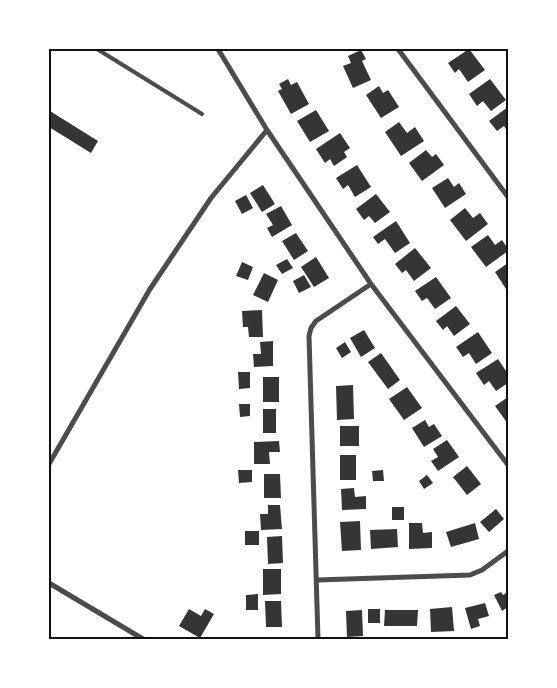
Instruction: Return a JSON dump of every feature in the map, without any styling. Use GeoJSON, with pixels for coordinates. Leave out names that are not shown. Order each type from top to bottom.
{"type":"FeatureCollection","features":[{"type":"Feature","properties":{"kind":"street"},"geometry":{"type":"LineString","coordinates":[[218,49],[267,130],[371,284],[508,466]]}},
{"type":"Feature","properties":{"kind":"street"},"geometry":{"type":"LineString","coordinates":[[398,49],[508,197]]}},
{"type":"Feature","properties":{"kind":"street"},"geometry":{"type":"LineString","coordinates":[[49,464],[150,289],[212,198],[267,130]]}},
{"type":"Feature","properties":{"kind":"street"},"geometry":{"type":"LineString","coordinates":[[318,639],[309,336],[311,328],[316,321],[371,284]]}},
{"type":"Feature","properties":{"kind":"street"},"geometry":{"type":"LineString","coordinates":[[317,580],[470,574],[482,570],[508,551]]}},
{"type":"Feature","properties":{"kind":"street"},"geometry":{"type":"LineString","coordinates":[[49,583],[143,639]]}},
{"type":"Feature","properties":{"kind":"lane"},"geometry":{"type":"LineString","coordinates":[[97,49],[202,114]]}},
{"type":"Feature","properties":{"kind":"building"},"geometry":{"type":"Polygon","coordinates":[[[469,49],[485,70],[468,82],[459,69],[455,73],[448,63],[469,49]]]}},
{"type":"Feature","properties":{"kind":"building"},"geometry":{"type":"Polygon","coordinates":[[[361,50],[366,59],[362,61],[371,80],[353,88],[343,66],[351,63],[348,56],[361,50]]]}},
{"type":"Feature","properties":{"kind":"building"},"geometry":{"type":"Polygon","coordinates":[[[288,79],[291,85],[297,82],[309,104],[291,114],[278,91],[282,89],[279,84],[288,79]]]}},
{"type":"Feature","properties":{"kind":"building"},"geometry":{"type":"Polygon","coordinates":[[[490,79],[506,100],[491,111],[483,101],[477,106],[469,94],[490,79]]]}},
{"type":"Feature","properties":{"kind":"building"},"geometry":{"type":"Polygon","coordinates":[[[379,86],[383,93],[388,90],[399,107],[381,118],[366,95],[379,86]]]}},
{"type":"Feature","properties":{"kind":"building"},"geometry":{"type":"Polygon","coordinates":[[[508,107],[508,132],[504,126],[497,131],[489,121],[508,107]]]}},
{"type":"Feature","properties":{"kind":"building"},"geometry":{"type":"Polygon","coordinates":[[[316,110],[329,131],[310,142],[297,121],[316,110]]]}},
{"type":"Feature","properties":{"kind":"building"},"geometry":{"type":"Polygon","coordinates":[[[50,111],[98,141],[91,153],[49,127],[50,111]]]}},
{"type":"Feature","properties":{"kind":"building"},"geometry":{"type":"Polygon","coordinates":[[[399,122],[407,133],[415,127],[424,141],[401,156],[385,132],[399,122]]]}},
{"type":"Feature","properties":{"kind":"building"},"geometry":{"type":"Polygon","coordinates":[[[340,133],[350,148],[344,152],[347,157],[334,166],[330,159],[325,163],[316,149],[340,133]]]}},
{"type":"Feature","properties":{"kind":"building"},"geometry":{"type":"Polygon","coordinates":[[[426,150],[432,157],[436,154],[444,165],[422,181],[409,163],[426,150]]]}},
{"type":"Feature","properties":{"kind":"building"},"geometry":{"type":"Polygon","coordinates":[[[357,165],[371,187],[355,197],[348,185],[343,189],[336,178],[357,165]]]}},
{"type":"Feature","properties":{"kind":"building"},"geometry":{"type":"Polygon","coordinates":[[[448,178],[454,187],[459,183],[466,194],[445,208],[432,188],[448,178]]]}},
{"type":"Feature","properties":{"kind":"building"},"geometry":{"type":"Polygon","coordinates":[[[263,185],[275,204],[262,212],[250,193],[263,185]]]}},
{"type":"Feature","properties":{"kind":"building"},"geometry":{"type":"Polygon","coordinates":[[[376,194],[390,212],[375,223],[369,216],[364,220],[356,209],[376,194]]]}},
{"type":"Feature","properties":{"kind":"building"},"geometry":{"type":"Polygon","coordinates":[[[246,195],[253,208],[242,214],[235,201],[246,195]]]}},
{"type":"Feature","properties":{"kind":"building"},"geometry":{"type":"Polygon","coordinates":[[[281,206],[292,225],[272,237],[267,228],[273,225],[266,214],[281,206]]]}},
{"type":"Feature","properties":{"kind":"building"},"geometry":{"type":"Polygon","coordinates":[[[465,208],[473,218],[480,213],[488,224],[466,241],[450,220],[465,208]]]}},
{"type":"Feature","properties":{"kind":"building"},"geometry":{"type":"Polygon","coordinates":[[[396,221],[410,243],[395,253],[385,239],[378,244],[373,237],[396,221]]]}},
{"type":"Feature","properties":{"kind":"building"},"geometry":{"type":"Polygon","coordinates":[[[296,233],[308,251],[294,260],[282,241],[296,233]]]}},
{"type":"Feature","properties":{"kind":"building"},"geometry":{"type":"Polygon","coordinates":[[[488,235],[495,245],[502,240],[508,251],[486,267],[471,247],[488,235]]]}},
{"type":"Feature","properties":{"kind":"building"},"geometry":{"type":"Polygon","coordinates":[[[415,248],[431,268],[414,281],[406,270],[402,273],[395,264],[415,248]]]}},
{"type":"Feature","properties":{"kind":"building"},"geometry":{"type":"Polygon","coordinates":[[[316,257],[329,278],[314,287],[301,267],[316,257]]]}},
{"type":"Feature","properties":{"kind":"building"},"geometry":{"type":"Polygon","coordinates":[[[287,259],[293,268],[282,274],[276,265],[287,259]]]}},
{"type":"Feature","properties":{"kind":"building"},"geometry":{"type":"Polygon","coordinates":[[[242,262],[253,267],[248,280],[236,276],[242,262]]]}},
{"type":"Feature","properties":{"kind":"building"},"geometry":{"type":"Polygon","coordinates":[[[508,263],[508,292],[495,272],[508,263]]]}},
{"type":"Feature","properties":{"kind":"building"},"geometry":{"type":"Polygon","coordinates":[[[264,273],[278,280],[268,302],[253,295],[264,273]]]}},
{"type":"Feature","properties":{"kind":"building"},"geometry":{"type":"Polygon","coordinates":[[[304,275],[311,287],[299,293],[293,281],[304,275]]]}},
{"type":"Feature","properties":{"kind":"building"},"geometry":{"type":"Polygon","coordinates":[[[436,277],[451,298],[435,309],[427,298],[422,301],[415,291],[436,277]]]}},
{"type":"Feature","properties":{"kind":"building"},"geometry":{"type":"Polygon","coordinates":[[[456,306],[470,324],[454,336],[447,326],[443,330],[436,321],[456,306]]]}},
{"type":"Feature","properties":{"kind":"building"},"geometry":{"type":"Polygon","coordinates":[[[262,310],[263,337],[249,337],[248,327],[243,327],[242,311],[262,310]]]}},
{"type":"Feature","properties":{"kind":"building"},"geometry":{"type":"Polygon","coordinates":[[[364,330],[375,348],[361,357],[350,338],[364,330]]]}},
{"type":"Feature","properties":{"kind":"building"},"geometry":{"type":"Polygon","coordinates":[[[478,332],[492,353],[476,364],[469,353],[463,357],[456,347],[478,332]]]}},
{"type":"Feature","properties":{"kind":"building"},"geometry":{"type":"Polygon","coordinates":[[[273,341],[273,366],[254,367],[253,354],[261,354],[260,342],[273,341]]]}},
{"type":"Feature","properties":{"kind":"building"},"geometry":{"type":"Polygon","coordinates":[[[345,342],[351,352],[342,358],[336,348],[345,342]]]}},
{"type":"Feature","properties":{"kind":"building"},"geometry":{"type":"Polygon","coordinates":[[[381,353],[400,380],[388,389],[368,362],[381,353]]]}},
{"type":"Feature","properties":{"kind":"building"},"geometry":{"type":"Polygon","coordinates":[[[498,359],[508,374],[508,383],[496,391],[489,381],[484,385],[476,373],[498,359]]]}},
{"type":"Feature","properties":{"kind":"building"},"geometry":{"type":"Polygon","coordinates":[[[238,372],[250,372],[250,388],[239,389],[238,372]]]}},
{"type":"Feature","properties":{"kind":"building"},"geometry":{"type":"Polygon","coordinates":[[[263,377],[279,377],[279,402],[263,402],[263,377]]]}},
{"type":"Feature","properties":{"kind":"building"},"geometry":{"type":"Polygon","coordinates":[[[353,385],[354,419],[337,420],[336,386],[353,385]]]}},
{"type":"Feature","properties":{"kind":"building"},"geometry":{"type":"Polygon","coordinates":[[[407,387],[422,408],[404,420],[389,399],[407,387]]]}},
{"type":"Feature","properties":{"kind":"building"},"geometry":{"type":"Polygon","coordinates":[[[508,397],[508,424],[495,406],[508,397]]]}},
{"type":"Feature","properties":{"kind":"building"},"geometry":{"type":"Polygon","coordinates":[[[239,404],[250,404],[250,416],[240,417],[239,404]]]}},
{"type":"Feature","properties":{"kind":"building"},"geometry":{"type":"Polygon","coordinates":[[[263,409],[276,409],[276,433],[263,433],[263,409]]]}},
{"type":"Feature","properties":{"kind":"building"},"geometry":{"type":"Polygon","coordinates":[[[425,420],[429,427],[434,424],[442,436],[424,447],[412,428],[425,420]]]}},
{"type":"Feature","properties":{"kind":"building"},"geometry":{"type":"Polygon","coordinates":[[[340,426],[359,426],[359,446],[340,446],[340,426]]]}},
{"type":"Feature","properties":{"kind":"building"},"geometry":{"type":"Polygon","coordinates":[[[447,440],[459,457],[438,471],[431,461],[438,457],[433,449],[447,440]]]}},
{"type":"Feature","properties":{"kind":"building"},"geometry":{"type":"Polygon","coordinates":[[[279,441],[280,452],[269,452],[270,464],[254,464],[254,442],[279,441]]]}},
{"type":"Feature","properties":{"kind":"building"},"geometry":{"type":"Polygon","coordinates":[[[340,455],[356,455],[356,480],[340,480],[340,455]]]}},
{"type":"Feature","properties":{"kind":"building"},"geometry":{"type":"Polygon","coordinates":[[[467,466],[481,484],[467,495],[453,477],[467,466]]]}},
{"type":"Feature","properties":{"kind":"building"},"geometry":{"type":"Polygon","coordinates":[[[238,470],[252,470],[252,482],[239,483],[238,470]]]}},
{"type":"Feature","properties":{"kind":"building"},"geometry":{"type":"Polygon","coordinates":[[[383,470],[384,481],[373,481],[372,471],[383,470]]]}},
{"type":"Feature","properties":{"kind":"building"},"geometry":{"type":"Polygon","coordinates":[[[264,474],[280,474],[281,498],[264,498],[264,474]]]}},
{"type":"Feature","properties":{"kind":"building"},"geometry":{"type":"Polygon","coordinates":[[[427,475],[433,483],[424,489],[419,481],[427,475]]]}},
{"type":"Feature","properties":{"kind":"building"},"geometry":{"type":"Polygon","coordinates":[[[354,488],[355,497],[366,496],[366,509],[342,510],[341,489],[354,488]]]}},
{"type":"Feature","properties":{"kind":"building"},"geometry":{"type":"Polygon","coordinates":[[[268,505],[280,505],[282,529],[261,530],[260,514],[268,514],[268,505]]]}},
{"type":"Feature","properties":{"kind":"building"},"geometry":{"type":"Polygon","coordinates":[[[392,507],[404,507],[404,520],[392,520],[392,507]]]}},
{"type":"Feature","properties":{"kind":"building"},"geometry":{"type":"Polygon","coordinates":[[[496,509],[504,519],[489,532],[480,522],[496,509]]]}},
{"type":"Feature","properties":{"kind":"building"},"geometry":{"type":"Polygon","coordinates":[[[360,521],[361,550],[342,551],[340,522],[360,521]]]}},
{"type":"Feature","properties":{"kind":"building"},"geometry":{"type":"Polygon","coordinates":[[[409,523],[422,523],[423,533],[432,532],[432,548],[409,549],[409,523]]]}},
{"type":"Feature","properties":{"kind":"building"},"geometry":{"type":"Polygon","coordinates":[[[475,523],[479,539],[451,547],[446,532],[475,523]]]}},
{"type":"Feature","properties":{"kind":"building"},"geometry":{"type":"Polygon","coordinates":[[[397,529],[398,547],[371,549],[370,530],[397,529]]]}},
{"type":"Feature","properties":{"kind":"building"},"geometry":{"type":"Polygon","coordinates":[[[245,531],[259,531],[259,545],[245,545],[245,531]]]}},
{"type":"Feature","properties":{"kind":"building"},"geometry":{"type":"Polygon","coordinates":[[[282,536],[283,563],[268,564],[267,537],[282,536]]]}},
{"type":"Feature","properties":{"kind":"building"},"geometry":{"type":"Polygon","coordinates":[[[263,569],[281,569],[281,594],[263,595],[263,569]]]}},
{"type":"Feature","properties":{"kind":"building"},"geometry":{"type":"Polygon","coordinates":[[[501,592],[503,595],[508,592],[508,607],[502,611],[494,595],[501,592]]]}},
{"type":"Feature","properties":{"kind":"building"},"geometry":{"type":"Polygon","coordinates":[[[258,594],[258,610],[246,610],[246,595],[258,594]]]}},
{"type":"Feature","properties":{"kind":"building"},"geometry":{"type":"Polygon","coordinates":[[[265,601],[281,601],[282,627],[266,627],[265,601]]]}},
{"type":"Feature","properties":{"kind":"building"},"geometry":{"type":"Polygon","coordinates":[[[485,603],[489,616],[478,619],[480,626],[471,629],[465,608],[485,603]]]}},
{"type":"Feature","properties":{"kind":"building"},"geometry":{"type":"Polygon","coordinates":[[[452,607],[454,631],[431,632],[430,609],[452,607]]]}},
{"type":"Feature","properties":{"kind":"building"},"geometry":{"type":"Polygon","coordinates":[[[189,609],[201,616],[205,609],[214,614],[200,638],[179,626],[189,609]]]}},
{"type":"Feature","properties":{"kind":"building"},"geometry":{"type":"Polygon","coordinates":[[[368,609],[380,609],[380,623],[368,623],[368,609]]]}},
{"type":"Feature","properties":{"kind":"building"},"geometry":{"type":"Polygon","coordinates":[[[362,610],[363,636],[347,637],[346,611],[362,610]]]}},
{"type":"Feature","properties":{"kind":"building"},"geometry":{"type":"Polygon","coordinates":[[[385,610],[418,610],[417,626],[384,626],[385,610]]]}}]}
